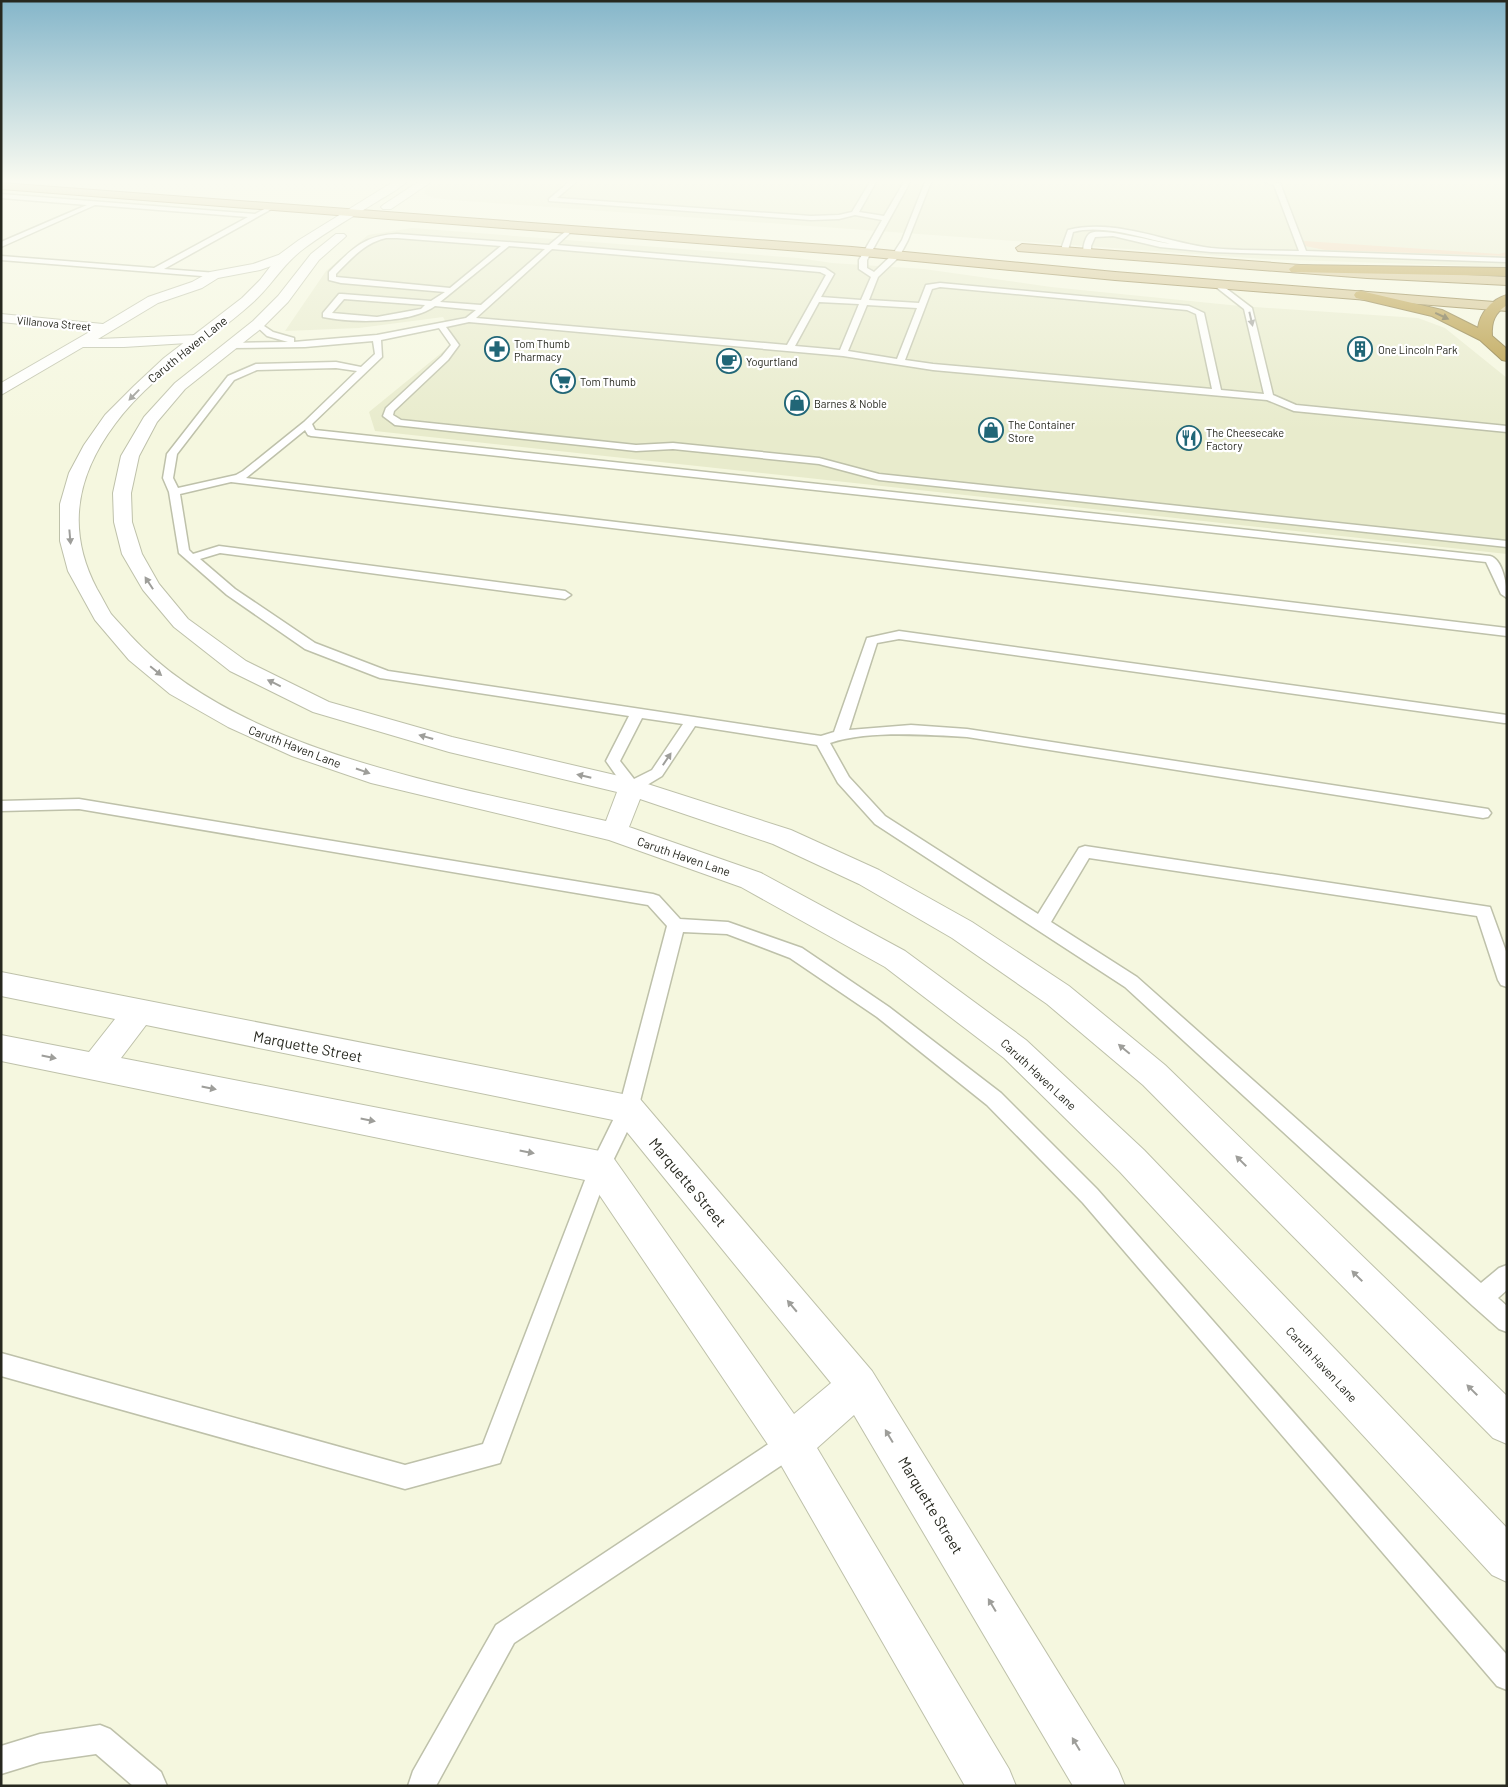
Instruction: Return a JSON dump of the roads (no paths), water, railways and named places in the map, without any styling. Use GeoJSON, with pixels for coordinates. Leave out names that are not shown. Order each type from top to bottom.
{"type":"FeatureCollection","features":[{"type":"Feature","properties":{"kind":"highway"},"geometry":{"type":"LineString","coordinates":[[1295,269],[1507,272]]}},
{"type":"Feature","properties":{"kind":"highway"},"geometry":{"type":"LineString","coordinates":[[1361,296],[1437,313],[1485,337],[1507,357]]}},
{"type":"Feature","properties":{"kind":"highway"},"geometry":{"type":"LineString","coordinates":[[1485,337],[1483,324],[1491,311],[1503,304]]}},
{"type":"Feature","properties":{"kind":"main road"},"geometry":{"type":"LineString","coordinates":[[4,387],[153,300],[197,285],[210,278],[260,265]]}},
{"type":"Feature","properties":{"kind":"main road","name":"Caruth Haven Lane"},"geometry":{"type":"LineString","coordinates":[[278,265],[265,283],[247,301],[226,335],[150,420],[130,456],[122,493],[123,522],[132,554],[150,586],[181,623],[238,666],[322,707],[449,744],[632,787],[782,837],[869,877],[962,930],[1058,995],[1154,1075],[1507,1424]]}},
{"type":"Feature","properties":{"kind":"main road","name":"Caruth Haven Lane"},"geometry":{"type":"LineString","coordinates":[[226,335],[258,324],[283,299],[309,265]]}},
{"type":"Feature","properties":{"kind":"main road"},"geometry":{"type":"LineString","coordinates":[[1012,265],[1361,296],[1503,304]]}},
{"type":"Feature","properties":{"kind":"main road"},"geometry":{"type":"LineString","coordinates":[[1248,265],[1507,281]]}},
{"type":"Feature","properties":{"kind":"main road","name":"Villanova Street"},"geometry":{"type":"LineString","coordinates":[[1,318],[106,328]]}},
{"type":"Feature","properties":{"kind":"main road"},"geometry":{"type":"LineString","coordinates":[[82,343],[198,339],[226,335]]}},
{"type":"Feature","properties":{"kind":"main road"},"geometry":{"type":"LineString","coordinates":[[169,361],[190,354],[226,335]]}},
{"type":"Feature","properties":{"kind":"main road","name":"Caruth Haven Lane"},"geometry":{"type":"LineString","coordinates":[[198,339],[169,361],[139,389],[106,425],[92,446],[78,474],[69,504],[70,541],[78,571],[102,616],[137,656],[186,694],[236,722],[301,750],[380,777],[614,832],[751,880],[895,959],[1015,1049],[1132,1161],[1507,1560]]}},
{"type":"Feature","properties":{"kind":"main road"},"geometry":{"type":"LineString","coordinates":[[614,832],[632,787]]}},
{"type":"Feature","properties":{"kind":"main road","name":"Marquette Street"},"geometry":{"type":"LineString","coordinates":[[1,984],[138,1013],[628,1109],[858,1385],[1101,1786]]}},
{"type":"Feature","properties":{"kind":"main road"},"geometry":{"type":"LineString","coordinates":[[96,1066],[138,1013]]}},
{"type":"Feature","properties":{"kind":"main road"},"geometry":{"type":"LineString","coordinates":[[1,1048],[600,1167],[791,1444],[992,1786]]}},
{"type":"Feature","properties":{"kind":"main road"},"geometry":{"type":"LineString","coordinates":[[791,1444],[858,1385]]}},
{"type":"Feature","properties":{"kind":"lane"},"geometry":{"type":"LineString","coordinates":[[45,265],[210,278]]}},
{"type":"Feature","properties":{"kind":"lane"},"geometry":{"type":"LineString","coordinates":[[96,265],[156,270],[210,278]]}},
{"type":"Feature","properties":{"kind":"lane"},"geometry":{"type":"LineString","coordinates":[[156,270],[165,265]]}},
{"type":"Feature","properties":{"kind":"lane"},"geometry":{"type":"LineString","coordinates":[[341,265],[332,274],[332,278],[341,281],[452,290]]}},
{"type":"Feature","properties":{"kind":"lane"},"geometry":{"type":"LineString","coordinates":[[481,265],[435,304],[423,311],[377,320],[326,315],[342,296],[435,304],[483,308]]}},
{"type":"Feature","properties":{"kind":"lane"},"geometry":{"type":"LineString","coordinates":[[469,320],[531,265]]}},
{"type":"Feature","properties":{"kind":"lane"},"geometry":{"type":"LineString","coordinates":[[765,265],[822,270],[830,274],[789,349]]}},
{"type":"Feature","properties":{"kind":"lane"},"geometry":{"type":"LineString","coordinates":[[863,265],[863,269],[875,276]]}},
{"type":"Feature","properties":{"kind":"lane"},"geometry":{"type":"LineString","coordinates":[[843,353],[875,276],[886,265]]}},
{"type":"Feature","properties":{"kind":"lane"},"geometry":{"type":"LineString","coordinates":[[1219,284],[1248,308],[1269,397]]}},
{"type":"Feature","properties":{"kind":"lane"},"geometry":{"type":"LineString","coordinates":[[900,362],[929,287],[940,285],[1190,308],[1200,313],[1217,392]]}},
{"type":"Feature","properties":{"kind":"lane"},"geometry":{"type":"LineString","coordinates":[[816,299],[922,306]]}},
{"type":"Feature","properties":{"kind":"lane"},"geometry":{"type":"LineString","coordinates":[[226,335],[305,344],[377,338],[469,320],[843,353],[933,368],[1269,397],[1295,413],[1507,428]]}},
{"type":"Feature","properties":{"kind":"lane"},"geometry":{"type":"LineString","coordinates":[[258,324],[270,334],[305,344]]}},
{"type":"Feature","properties":{"kind":"lane"},"geometry":{"type":"LineString","coordinates":[[441,326],[455,345],[445,358],[389,410],[388,416],[391,420],[398,423],[636,448],[673,446],[809,460],[879,477],[1507,544]]}},
{"type":"Feature","properties":{"kind":"lane"},"geometry":{"type":"LineString","coordinates":[[174,492],[231,479],[248,473],[307,424],[379,355],[377,338]]}},
{"type":"Feature","properties":{"kind":"lane"},"geometry":{"type":"LineString","coordinates":[[363,370],[336,365],[256,367],[231,378],[172,454],[168,478],[174,492],[183,551],[231,592],[310,646],[385,675],[822,741],[840,735],[911,729],[966,733],[1483,813]]}},
{"type":"Feature","properties":{"kind":"lane"},"geometry":{"type":"LineString","coordinates":[[307,424],[311,433],[1490,560],[1507,594]]}},
{"type":"Feature","properties":{"kind":"lane"},"geometry":{"type":"LineString","coordinates":[[231,479],[1507,632]]}},
{"type":"Feature","properties":{"kind":"lane"},"geometry":{"type":"LineString","coordinates":[[192,558],[219,549],[565,595]]}},
{"type":"Feature","properties":{"kind":"lane"},"geometry":{"type":"LineString","coordinates":[[840,735],[871,641],[899,635],[1504,719]]}},
{"type":"Feature","properties":{"kind":"lane"},"geometry":{"type":"LineString","coordinates":[[638,713],[613,761],[632,787],[657,773],[692,721]]}},
{"type":"Feature","properties":{"kind":"lane"},"geometry":{"type":"LineString","coordinates":[[822,741],[843,780],[880,820],[1131,982],[1507,1321]]}},
{"type":"Feature","properties":{"kind":"lane"},"geometry":{"type":"LineString","coordinates":[[1,806],[79,804],[653,900],[676,925],[728,928],[796,953],[883,1012],[994,1099],[1090,1196],[1507,1676]]}},
{"type":"Feature","properties":{"kind":"lane"},"geometry":{"type":"LineString","coordinates":[[1041,924],[1085,852],[1484,910],[1507,980]]}},
{"type":"Feature","properties":{"kind":"lane"},"geometry":{"type":"LineString","coordinates":[[1,1364],[405,1477],[492,1454],[600,1167],[628,1109],[676,925]]}},
{"type":"Feature","properties":{"kind":"lane"},"geometry":{"type":"LineString","coordinates":[[1481,1298],[1507,1276]]}},
{"type":"Feature","properties":{"kind":"lane"},"geometry":{"type":"LineString","coordinates":[[422,1786],[423,1781],[505,1634],[791,1444]]}},
{"type":"Feature","properties":{"kind":"lane"},"geometry":{"type":"LineString","coordinates":[[1,1760],[40,1748],[100,1740],[151,1782],[153,1786]]}},
{"type":"Feature","properties":{"kind":"place","name":"Tom Thumb Pharmacy"},"geometry":{"type":"Point","coordinates":[497,349]}},
{"type":"Feature","properties":{"kind":"place","name":"One Lincoln Park"},"geometry":{"type":"Point","coordinates":[1360,349]}},
{"type":"Feature","properties":{"kind":"place","name":"Yogurtland"},"geometry":{"type":"Point","coordinates":[729,361]}},
{"type":"Feature","properties":{"kind":"place","name":"Tom Thumb"},"geometry":{"type":"Point","coordinates":[563,381]}},
{"type":"Feature","properties":{"kind":"place","name":"Barnes & Noble"},"geometry":{"type":"Point","coordinates":[797,403]}},
{"type":"Feature","properties":{"kind":"place","name":"The Container Store"},"geometry":{"type":"Point","coordinates":[991,430]}},
{"type":"Feature","properties":{"kind":"place","name":"The Cheesecake Factory"},"geometry":{"type":"Point","coordinates":[1189,438]}}]}
